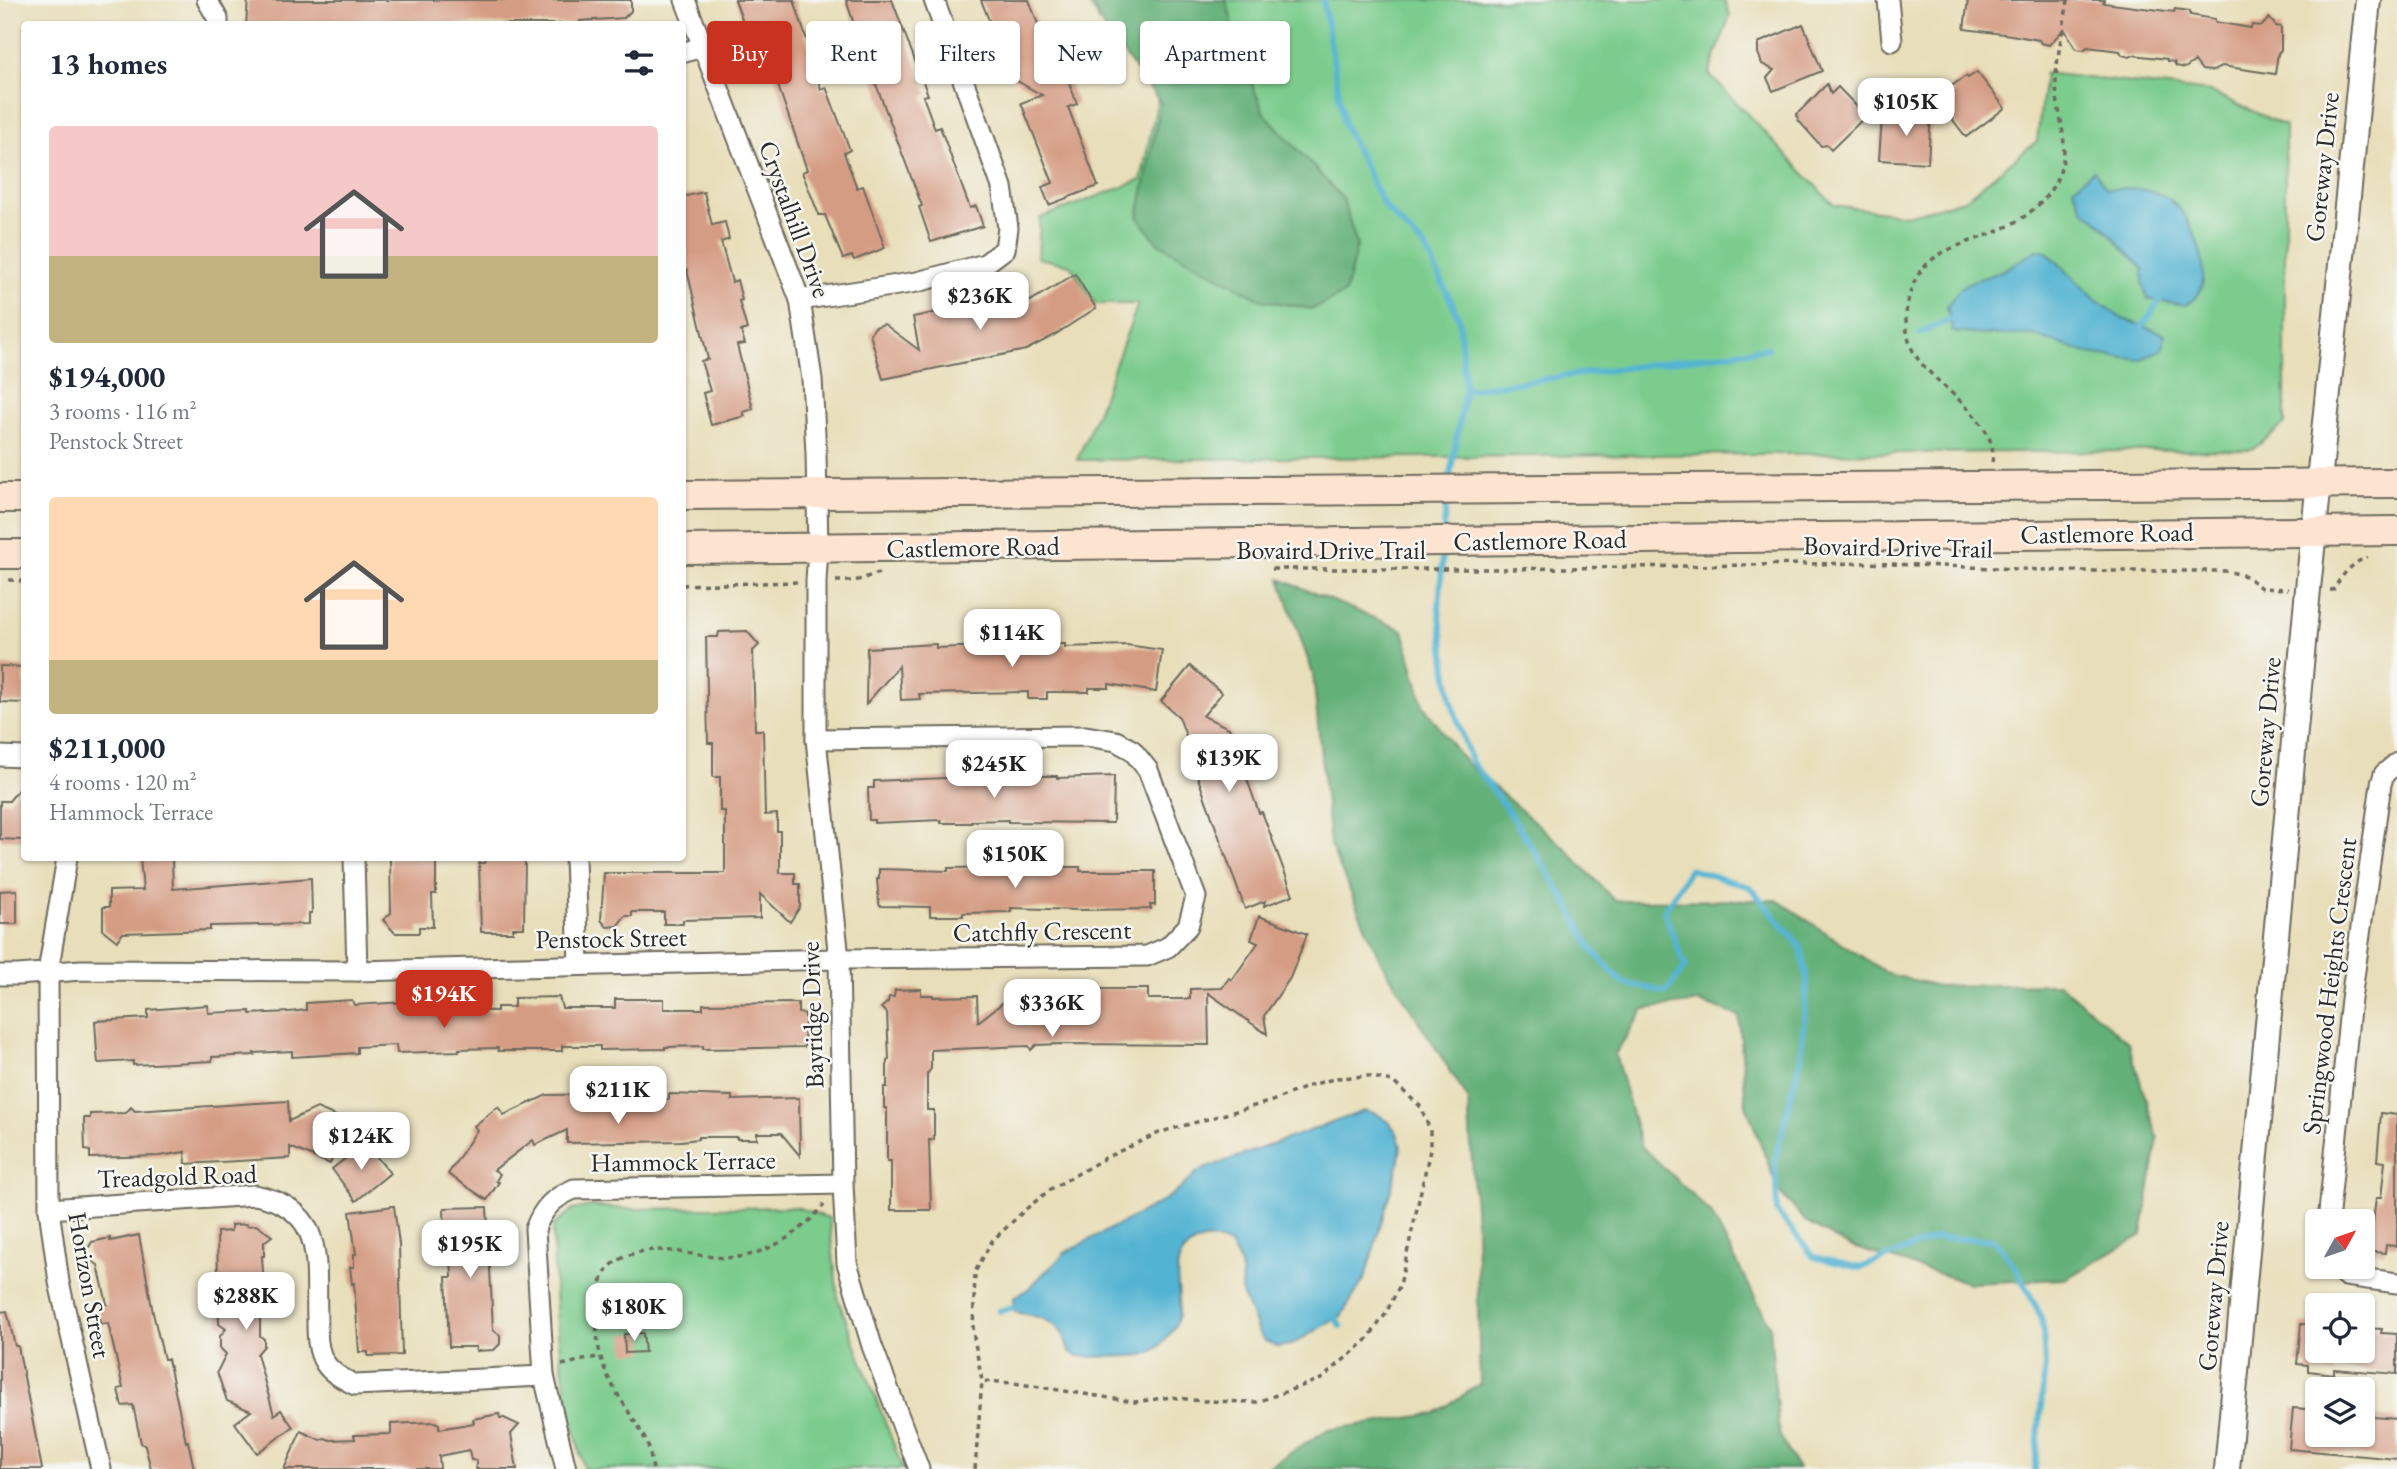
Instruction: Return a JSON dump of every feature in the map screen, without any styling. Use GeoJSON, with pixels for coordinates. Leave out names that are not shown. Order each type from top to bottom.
{"type":"FeatureCollection","features":[{"type":"Feature","properties":{"kind":"main road","name":"Castlemore Road"},"geometry":{"type":"LineString","coordinates":[[686,495],[2397,483]]}},
{"type":"Feature","properties":{"kind":"main road"},"geometry":{"type":"LineString","coordinates":[[0,498],[21,498]]}},
{"type":"Feature","properties":{"kind":"main road","name":"Castlemore Road"},"geometry":{"type":"LineString","coordinates":[[686,549],[818,548],[1372,556],[1516,540],[2397,531]]}},
{"type":"Feature","properties":{"kind":"main road"},"geometry":{"type":"LineString","coordinates":[[0,554],[21,554]]}},
{"type":"Feature","properties":{"kind":"street"},"geometry":{"type":"LineString","coordinates":[[207,0],[218,21]]}},
{"type":"Feature","properties":{"kind":"street","name":"Crystalhill Drive"},"geometry":{"type":"LineString","coordinates":[[685,0],[800,300],[812,379],[818,548]]}},
{"type":"Feature","properties":{"kind":"street"},"geometry":{"type":"LineString","coordinates":[[800,300],[917,282],[985,264],[1005,249],[1008,228],[1002,187],[934,0]]}},
{"type":"Feature","properties":{"kind":"street"},"geometry":{"type":"LineString","coordinates":[[1888,0],[1892,41]]}},
{"type":"Feature","properties":{"kind":"street","name":"Goreway Drive"},"geometry":{"type":"LineString","coordinates":[[2227,1469],[2368,0]]}},
{"type":"Feature","properties":{"kind":"street"},"geometry":{"type":"LineString","coordinates":[[686,52],[704,46]]}},
{"type":"Feature","properties":{"kind":"street","name":"Bayridge Drive"},"geometry":{"type":"LineString","coordinates":[[818,548],[816,739],[839,960],[847,1263],[872,1346],[919,1469]]}},
{"type":"Feature","properties":{"kind":"street","name":"Catchfly Crescent"},"geometry":{"type":"LineString","coordinates":[[816,739],[1086,736],[1116,741],[1132,750],[1148,770],[1196,897],[1188,926],[1168,947],[1147,956],[839,960]]}},
{"type":"Feature","properties":{"kind":"street"},"geometry":{"type":"LineString","coordinates":[[0,757],[21,757]]}},
{"type":"Feature","properties":{"kind":"street","name":"Springwood Heights Crescent"},"geometry":{"type":"LineString","coordinates":[[2329,1209],[2351,999],[2381,784],[2384,774],[2397,763]]}},
{"type":"Feature","properties":{"kind":"street","name":"Horizon Street"},"geometry":{"type":"LineString","coordinates":[[66,861],[48,972],[49,1209],[59,1282],[101,1469]]}},
{"type":"Feature","properties":{"kind":"street"},"geometry":{"type":"LineString","coordinates":[[354,861],[357,971]]}},
{"type":"Feature","properties":{"kind":"street"},"geometry":{"type":"LineString","coordinates":[[575,861],[579,965]]}},
{"type":"Feature","properties":{"kind":"street","name":"Penstock Street"},"geometry":{"type":"LineString","coordinates":[[0,975],[48,972],[357,971],[839,960]]}},
{"type":"Feature","properties":{"kind":"street","name":"Hammock Terrace"},"geometry":{"type":"LineString","coordinates":[[566,1469],[544,1373],[535,1229],[543,1209],[559,1195],[574,1189],[843,1184]]}},
{"type":"Feature","properties":{"kind":"street","name":"Treadgold Road"},"geometry":{"type":"LineString","coordinates":[[49,1209],[255,1195],[272,1199],[293,1210],[308,1226],[314,1246],[317,1341],[323,1361],[332,1372],[355,1385],[544,1373]]}},
{"type":"Feature","properties":{"kind":"street"},"geometry":{"type":"LineString","coordinates":[[2368,1279],[2397,1283]]}},
{"type":"Feature","properties":{"kind":"path"},"geometry":{"type":"LineString","coordinates":[[1989,485],[1993,456],[1989,436],[1913,352],[1906,325],[1908,302],[1915,280],[1929,261],[1949,248],[2013,223],[2031,212],[2052,188],[2065,158],[2056,80],[2068,0]]}},
{"type":"Feature","properties":{"kind":"path","name":"Bovaird Drive Trail"},"geometry":{"type":"LineString","coordinates":[[1264,569],[1372,556],[1507,569],[1865,564],[2071,571],[2227,571],[2246,576],[2261,588],[2270,589]]}},
{"type":"Feature","properties":{"kind":"path"},"geometry":{"type":"LineString","coordinates":[[2330,590],[2333,590],[2352,565],[2372,556]]}},
{"type":"Feature","properties":{"kind":"path"},"geometry":{"type":"LineString","coordinates":[[686,584],[855,581],[889,570]]}},
{"type":"Feature","properties":{"kind":"path"},"geometry":{"type":"LineString","coordinates":[[975,1469],[982,1381],[973,1332],[975,1272],[992,1241],[1026,1209],[1051,1189],[1105,1158],[1161,1132],[1272,1101],[1311,1085],[1368,1076],[1392,1082],[1421,1107],[1430,1130],[1430,1150],[1400,1285],[1385,1315],[1366,1341],[1321,1379],[1257,1402],[1201,1401],[1171,1397],[1135,1402],[1014,1383],[982,1381]]}},
{"type":"Feature","properties":{"kind":"path"},"geometry":{"type":"LineString","coordinates":[[653,1469],[648,1446],[618,1396],[601,1356],[597,1325],[599,1291],[607,1270],[629,1255],[653,1250],[712,1257],[743,1256],[771,1248],[799,1232],[843,1184]]}},
{"type":"Feature","properties":{"kind":"path"},"geometry":{"type":"LineString","coordinates":[[544,1373],[601,1356]]}},
{"type":"Feature","properties":{"kind":"green space"},"geometry":{"type":"Polygon","coordinates":[[[1085,0],[1724,0],[1730,15],[1709,74],[1834,205],[1906,215],[1964,200],[2037,141],[2045,73],[2211,92],[2285,126],[2285,424],[2252,450],[1077,460],[1138,304],[1096,304],[1070,265],[1038,258],[1040,218],[1141,180],[1159,93],[1152,84],[1290,84],[1290,21],[1140,21],[1140,69],[1126,52],[1126,21],[1102,21],[1085,0]]]}},
{"type":"Feature","properties":{"kind":"green space"},"geometry":{"type":"Polygon","coordinates":[[[1092,0],[1226,0],[1232,21],[1140,21],[1140,75],[1126,57],[1126,21],[1099,21],[1092,0]]]}},
{"type":"Feature","properties":{"kind":"green space"},"geometry":{"type":"Polygon","coordinates":[[[1147,84],[1252,84],[1264,113],[1343,199],[1357,246],[1345,293],[1313,309],[1261,300],[1158,243],[1138,217],[1161,103],[1147,84]]]}},
{"type":"Feature","properties":{"kind":"green space"},"geometry":{"type":"Polygon","coordinates":[[[1280,579],[1403,630],[1423,705],[1465,762],[1565,848],[1615,901],[1777,900],[1888,974],[1938,986],[2059,984],[2128,1042],[2158,1138],[2142,1235],[2065,1279],[1969,1283],[1849,1246],[1807,1223],[1778,1190],[1746,1105],[1739,1016],[1699,1002],[1644,1009],[1615,1054],[1641,1146],[1711,1213],[1770,1326],[1779,1434],[1798,1469],[1265,1469],[1327,1430],[1434,1414],[1480,1384],[1476,1224],[1468,1099],[1380,960],[1330,845],[1313,674],[1280,579]]]}},
{"type":"Feature","properties":{"kind":"green space"},"geometry":{"type":"Polygon","coordinates":[[[591,1206],[626,1209],[796,1207],[829,1218],[838,1299],[903,1469],[584,1469],[560,1353],[553,1226],[572,1210],[591,1206]]]}},
{"type":"Feature","properties":{"kind":"water"},"geometry":{"type":"Polygon","coordinates":[[[2094,170],[2107,189],[2152,192],[2168,199],[2182,212],[2199,247],[2203,273],[2198,295],[2186,305],[2148,299],[2143,284],[2143,269],[2097,220],[2083,210],[2073,188],[2094,170]]]}},
{"type":"Feature","properties":{"kind":"water"},"geometry":{"type":"Polygon","coordinates":[[[2037,250],[2047,252],[2096,300],[2123,319],[2165,334],[2163,349],[2140,360],[2087,353],[2034,335],[1953,332],[1947,307],[1959,289],[1970,282],[2004,270],[2037,250]]]}},
{"type":"Feature","properties":{"kind":"water"},"geometry":{"type":"Polygon","coordinates":[[[1364,1111],[1377,1114],[1389,1122],[1397,1133],[1401,1146],[1398,1166],[1365,1278],[1341,1316],[1291,1345],[1277,1347],[1260,1336],[1241,1291],[1242,1275],[1238,1259],[1230,1245],[1221,1241],[1203,1240],[1185,1250],[1180,1258],[1177,1275],[1178,1319],[1163,1343],[1147,1354],[1077,1356],[1069,1351],[1064,1336],[1054,1325],[1036,1316],[1015,1312],[1014,1297],[1028,1288],[1064,1253],[1158,1204],[1179,1190],[1198,1171],[1364,1111]]]}},
{"type":"Feature","properties":{"kind":"building"},"geometry":{"type":"Polygon","coordinates":[[[248,0],[631,0],[631,11],[624,18],[580,21],[246,21],[248,0]]]}},
{"type":"Feature","properties":{"kind":"building"},"geometry":{"type":"Polygon","coordinates":[[[735,0],[794,0],[806,37],[806,84],[819,84],[821,89],[826,87],[850,150],[844,153],[857,188],[863,186],[885,248],[854,260],[852,256],[843,259],[825,215],[819,215],[802,172],[807,170],[777,84],[792,84],[792,21],[743,21],[735,0]]]}},
{"type":"Feature","properties":{"kind":"building"},"geometry":{"type":"Polygon","coordinates":[[[846,0],[892,0],[900,21],[853,21],[846,0]]]}},
{"type":"Feature","properties":{"kind":"building"},"geometry":{"type":"Polygon","coordinates":[[[981,0],[1029,0],[1037,21],[1034,21],[1034,84],[1070,84],[1077,104],[1068,107],[1098,186],[1049,205],[1042,187],[1053,183],[1021,103],[1042,95],[1020,83],[1020,21],[989,21],[981,0]]]}},
{"type":"Feature","properties":{"kind":"building"},"geometry":{"type":"Polygon","coordinates":[[[1968,0],[2104,0],[2103,3],[2174,12],[2175,9],[2190,11],[2190,15],[2215,19],[2215,22],[2251,28],[2252,25],[2262,26],[2269,18],[2276,26],[2281,27],[2281,50],[2278,53],[2275,74],[2222,66],[2213,71],[2202,70],[2195,61],[2185,68],[2176,66],[2167,59],[2133,55],[2130,57],[2122,55],[2120,51],[2087,47],[2084,50],[2076,49],[2064,29],[2049,45],[2039,40],[1964,29],[1968,0]]]}},
{"type":"Feature","properties":{"kind":"building"},"geometry":{"type":"Polygon","coordinates":[[[901,24],[915,61],[915,84],[924,84],[928,95],[923,96],[935,129],[940,127],[970,208],[976,206],[983,226],[931,242],[919,207],[922,206],[876,84],[901,84],[901,24]]]}},
{"type":"Feature","properties":{"kind":"building"},"geometry":{"type":"Polygon","coordinates":[[[1803,24],[1822,71],[1773,91],[1767,78],[1774,70],[1762,64],[1758,43],[1803,24]]]}},
{"type":"Feature","properties":{"kind":"building"},"geometry":{"type":"Polygon","coordinates":[[[1977,72],[2005,108],[1966,137],[1940,103],[1954,92],[1950,87],[1977,72]]]}},
{"type":"Feature","properties":{"kind":"building"},"geometry":{"type":"Polygon","coordinates":[[[1827,84],[1831,94],[1838,87],[1866,116],[1831,150],[1827,145],[1821,146],[1798,120],[1797,114],[1827,84]]]}},
{"type":"Feature","properties":{"kind":"building"},"geometry":{"type":"Polygon","coordinates":[[[1901,111],[1931,112],[1928,163],[1879,160],[1882,117],[1900,118],[1901,111]]]}},
{"type":"Feature","properties":{"kind":"building"},"geometry":{"type":"Polygon","coordinates":[[[704,192],[712,225],[725,222],[729,239],[721,242],[732,282],[737,280],[742,300],[739,301],[747,329],[741,331],[745,344],[737,345],[753,409],[743,412],[745,416],[711,425],[703,393],[710,391],[701,361],[708,359],[686,270],[686,196],[704,192]]]}},
{"type":"Feature","properties":{"kind":"building"},"geometry":{"type":"Polygon","coordinates":[[[1075,274],[1096,308],[1053,336],[1026,350],[883,379],[870,334],[875,327],[884,324],[919,350],[913,317],[972,305],[974,314],[993,310],[994,318],[1016,307],[1017,309],[1075,274]]]}},
{"type":"Feature","properties":{"kind":"building"},"geometry":{"type":"Polygon","coordinates":[[[747,631],[759,645],[753,651],[755,730],[763,730],[765,815],[777,814],[777,831],[780,831],[780,873],[795,873],[795,884],[800,884],[800,907],[790,922],[760,894],[760,918],[683,920],[683,924],[664,924],[664,912],[632,912],[632,916],[625,916],[617,926],[607,927],[601,920],[604,873],[725,873],[725,811],[720,811],[720,777],[713,777],[713,743],[708,743],[706,637],[718,637],[719,632],[747,631]]]}},
{"type":"Feature","properties":{"kind":"building"},"geometry":{"type":"Polygon","coordinates":[[[936,644],[936,648],[1029,644],[1065,644],[1065,647],[1127,645],[1162,650],[1156,692],[1109,684],[1109,688],[1089,688],[1089,692],[1047,692],[1047,699],[1028,699],[1028,692],[919,694],[920,699],[901,700],[899,666],[866,704],[867,648],[936,644]]]}},
{"type":"Feature","properties":{"kind":"building"},"geometry":{"type":"Polygon","coordinates":[[[0,666],[21,667],[21,703],[0,702],[0,666]]]}},
{"type":"Feature","properties":{"kind":"building"},"geometry":{"type":"Polygon","coordinates":[[[1190,666],[1222,693],[1203,716],[1229,728],[1259,813],[1262,812],[1293,895],[1264,906],[1265,901],[1245,909],[1189,753],[1192,752],[1179,717],[1161,701],[1190,666]]]}},
{"type":"Feature","properties":{"kind":"building"},"geometry":{"type":"Polygon","coordinates":[[[1030,776],[1114,776],[1113,823],[1008,820],[941,823],[941,820],[874,823],[874,820],[869,820],[868,788],[874,788],[874,781],[971,777],[971,780],[1031,778],[1030,776]]]}},
{"type":"Feature","properties":{"kind":"building"},"geometry":{"type":"Polygon","coordinates":[[[21,787],[21,840],[0,839],[0,801],[9,801],[21,787]]]}},
{"type":"Feature","properties":{"kind":"building"},"geometry":{"type":"Polygon","coordinates":[[[140,861],[172,861],[173,889],[311,878],[312,913],[309,913],[309,924],[210,926],[210,930],[123,933],[117,941],[103,930],[103,907],[109,907],[109,891],[143,890],[140,861]]]}},
{"type":"Feature","properties":{"kind":"building"},"geometry":{"type":"Polygon","coordinates":[[[390,861],[436,861],[436,894],[432,894],[433,927],[419,927],[419,933],[395,933],[383,920],[391,913],[390,861]]]}},
{"type":"Feature","properties":{"kind":"building"},"geometry":{"type":"Polygon","coordinates":[[[525,861],[524,928],[513,928],[513,932],[481,932],[479,863],[525,861]]]}},
{"type":"Feature","properties":{"kind":"building"},"geometry":{"type":"Polygon","coordinates":[[[1011,867],[1011,870],[1080,867],[1080,871],[1155,871],[1155,905],[1150,905],[1151,909],[1011,908],[1011,912],[930,916],[930,907],[879,904],[879,869],[948,871],[948,868],[1011,867]]]}},
{"type":"Feature","properties":{"kind":"building"},"geometry":{"type":"Polygon","coordinates":[[[17,890],[17,924],[0,924],[0,891],[17,890]]]}},
{"type":"Feature","properties":{"kind":"building"},"geometry":{"type":"Polygon","coordinates":[[[1259,916],[1307,934],[1290,978],[1264,1016],[1267,1034],[1208,993],[1209,1045],[1061,1044],[1036,1045],[1031,1050],[1029,1046],[931,1050],[931,1069],[927,1074],[927,1110],[934,1110],[934,1140],[929,1140],[931,1210],[891,1210],[891,1161],[887,1161],[887,1108],[884,1108],[884,1087],[887,1087],[889,1059],[887,1013],[881,1008],[888,1002],[889,997],[894,997],[895,990],[921,989],[921,995],[933,997],[977,996],[978,1022],[1005,1001],[1087,1000],[1087,995],[1096,995],[1096,989],[1148,989],[1148,999],[1190,999],[1190,989],[1222,988],[1229,978],[1232,980],[1258,943],[1251,940],[1259,916]]]}},
{"type":"Feature","properties":{"kind":"building"},"geometry":{"type":"Polygon","coordinates":[[[559,997],[562,1008],[615,1008],[615,999],[664,999],[664,1009],[703,1009],[703,1004],[798,1003],[798,1013],[805,1014],[804,1047],[703,1049],[703,1046],[600,1050],[600,1046],[562,1046],[562,1051],[498,1051],[498,1048],[397,1053],[396,1045],[357,1047],[357,1053],[292,1057],[292,1051],[212,1057],[212,1061],[133,1065],[133,1061],[98,1063],[95,1021],[148,1018],[148,1010],[208,1005],[208,1013],[250,1011],[250,1014],[306,1010],[306,1003],[352,1000],[354,1005],[407,1002],[410,1003],[410,1009],[497,1011],[497,1007],[514,1007],[514,998],[559,997]]]}},
{"type":"Feature","properties":{"kind":"building"},"geometry":{"type":"Polygon","coordinates":[[[630,1094],[630,1100],[669,1099],[669,1094],[732,1096],[732,1100],[799,1098],[800,1156],[781,1133],[757,1133],[757,1139],[698,1137],[681,1141],[567,1143],[567,1130],[535,1145],[533,1140],[494,1170],[500,1174],[496,1181],[499,1182],[487,1200],[448,1174],[477,1130],[474,1126],[498,1107],[504,1115],[547,1095],[630,1094]]]}},
{"type":"Feature","properties":{"kind":"building"},"geometry":{"type":"Polygon","coordinates":[[[288,1101],[289,1121],[317,1108],[348,1121],[330,1164],[290,1147],[290,1158],[186,1164],[185,1152],[159,1156],[90,1158],[90,1151],[85,1150],[84,1118],[90,1118],[90,1114],[126,1113],[131,1107],[135,1111],[288,1101]]]}},
{"type":"Feature","properties":{"kind":"building"},"geometry":{"type":"Polygon","coordinates":[[[2381,1113],[2397,1115],[2397,1246],[2386,1245],[2385,1253],[2375,1252],[2375,1209],[2376,1198],[2381,1198],[2385,1162],[2377,1161],[2381,1113]]]}},
{"type":"Feature","properties":{"kind":"building"},"geometry":{"type":"Polygon","coordinates":[[[365,1143],[390,1173],[356,1201],[332,1169],[365,1143]]]}},
{"type":"Feature","properties":{"kind":"building"},"geometry":{"type":"Polygon","coordinates":[[[394,1206],[399,1244],[402,1355],[368,1356],[368,1352],[359,1352],[354,1283],[352,1284],[350,1267],[354,1267],[356,1254],[350,1212],[394,1206]]]}},
{"type":"Feature","properties":{"kind":"building"},"geometry":{"type":"Polygon","coordinates":[[[487,1207],[493,1330],[500,1335],[500,1344],[494,1350],[476,1351],[476,1347],[449,1347],[446,1277],[452,1277],[450,1239],[445,1239],[444,1208],[487,1207]]]}},
{"type":"Feature","properties":{"kind":"building"},"geometry":{"type":"Polygon","coordinates":[[[231,1225],[256,1225],[272,1236],[264,1242],[262,1256],[264,1288],[271,1288],[272,1305],[260,1307],[260,1336],[264,1339],[264,1346],[257,1354],[274,1415],[281,1410],[293,1427],[257,1453],[235,1423],[251,1411],[227,1401],[217,1372],[226,1354],[220,1348],[220,1336],[226,1329],[219,1324],[217,1232],[231,1231],[231,1225]]]}},
{"type":"Feature","properties":{"kind":"building"},"geometry":{"type":"Polygon","coordinates":[[[139,1235],[153,1313],[164,1359],[168,1359],[194,1469],[151,1469],[145,1446],[141,1443],[133,1405],[122,1406],[118,1389],[123,1388],[108,1323],[100,1324],[97,1307],[107,1304],[98,1265],[89,1259],[87,1250],[92,1242],[139,1235]]]}},
{"type":"Feature","properties":{"kind":"building"},"geometry":{"type":"Polygon","coordinates":[[[7,1311],[15,1346],[18,1346],[42,1469],[0,1469],[0,1312],[7,1311]]]}},
{"type":"Feature","properties":{"kind":"building"},"geometry":{"type":"Polygon","coordinates":[[[2301,1324],[2305,1324],[2305,1363],[2375,1363],[2375,1329],[2382,1329],[2381,1333],[2397,1334],[2397,1374],[2334,1369],[2334,1374],[2308,1371],[2308,1365],[2297,1364],[2301,1324]]]}},
{"type":"Feature","properties":{"kind":"building"},"geometry":{"type":"Polygon","coordinates":[[[643,1333],[645,1352],[625,1353],[624,1334],[643,1333]]]}},
{"type":"Feature","properties":{"kind":"building"},"geometry":{"type":"Polygon","coordinates":[[[2293,1408],[2305,1409],[2305,1447],[2375,1447],[2375,1417],[2397,1419],[2397,1459],[2289,1449],[2293,1408]]]}},
{"type":"Feature","properties":{"kind":"building"},"geometry":{"type":"Polygon","coordinates":[[[499,1414],[500,1418],[519,1425],[511,1434],[517,1469],[476,1469],[476,1460],[471,1460],[469,1450],[439,1456],[440,1469],[284,1469],[301,1431],[320,1440],[355,1439],[354,1435],[391,1434],[391,1424],[435,1422],[439,1424],[439,1429],[474,1423],[473,1419],[499,1414]]]}},
{"type":"Feature","properties":{"kind":"waterway"},"geometry":{"type":"LineString","coordinates":[[1323,0],[1344,124],[1384,206],[1426,249],[1459,318],[1465,390],[1449,482]]}},
{"type":"Feature","properties":{"kind":"waterway"},"geometry":{"type":"LineString","coordinates":[[2137,329],[2142,327],[2164,294]]}},
{"type":"Feature","properties":{"kind":"waterway"},"geometry":{"type":"LineString","coordinates":[[1920,333],[1958,316]]}},
{"type":"Feature","properties":{"kind":"waterway"},"geometry":{"type":"LineString","coordinates":[[1465,390],[1768,348]]}},
{"type":"Feature","properties":{"kind":"waterway"},"geometry":{"type":"LineString","coordinates":[[1443,534],[1447,497]]}},
{"type":"Feature","properties":{"kind":"waterway"},"geometry":{"type":"LineString","coordinates":[[1443,549],[1439,609],[1451,700],[1471,761],[1516,822],[1565,899],[1592,950],[1623,983],[1666,992],[1685,967],[1664,911],[1690,869],[1750,887],[1801,947],[1807,982],[1801,1057],[1775,1160],[1777,1212],[1814,1257],[1860,1268],[1936,1238],[1994,1240],[2014,1265],[2042,1318],[2045,1365],[2035,1469]]}},
{"type":"Feature","properties":{"kind":"waterway"},"geometry":{"type":"LineString","coordinates":[[999,1311],[1021,1305]]}},
{"type":"Feature","properties":{"kind":"waterway"},"geometry":{"type":"LineString","coordinates":[[1333,1311],[1340,1326]]}}]}
